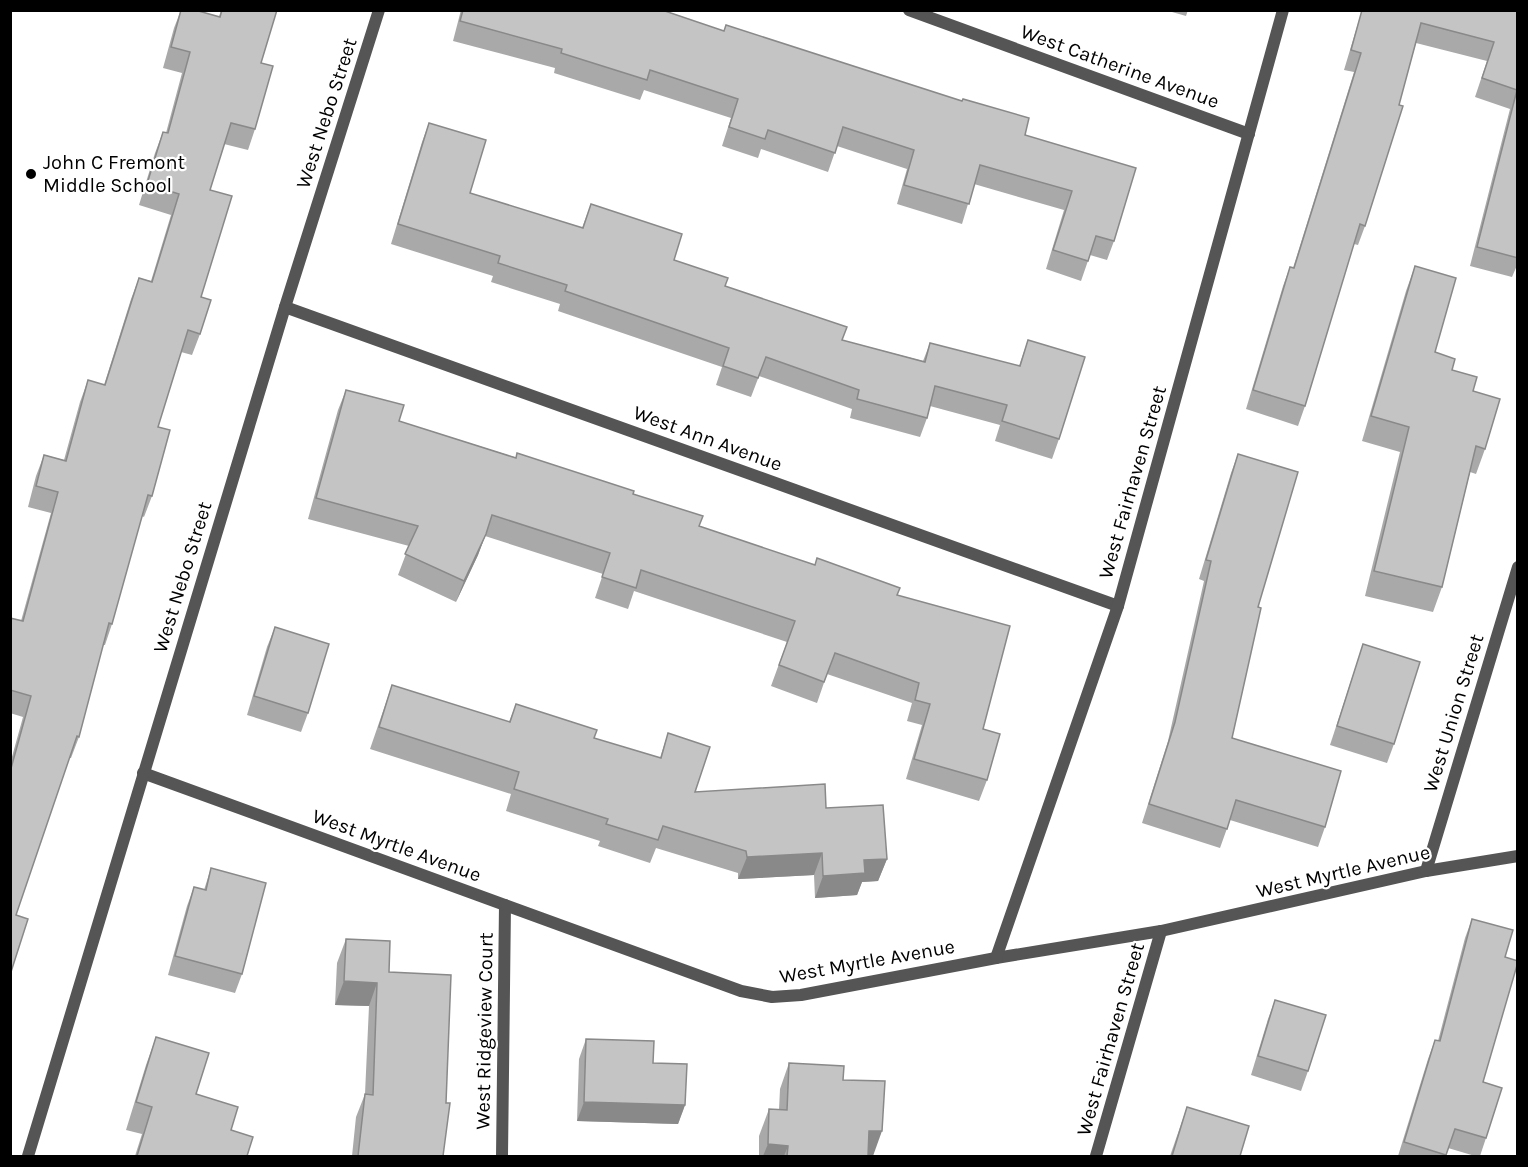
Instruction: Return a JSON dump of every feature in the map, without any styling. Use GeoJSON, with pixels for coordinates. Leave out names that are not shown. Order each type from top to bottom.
{"type":"FeatureCollection","features":[{"type":"Feature","properties":{"kind":"street","name":"West Nebo Street"},"geometry":{"type":"LineString","coordinates":[[28,1156],[142,773],[379,10]]}},
{"type":"Feature","properties":{"kind":"street","name":"West Catherine Avenue"},"geometry":{"type":"LineString","coordinates":[[909,10],[1249,134]]}},
{"type":"Feature","properties":{"kind":"street","name":"West Fairhaven Street"},"geometry":{"type":"LineString","coordinates":[[996,957],[1118,606],[1283,10]]}},
{"type":"Feature","properties":{"kind":"street","name":"West Ann Avenue"},"geometry":{"type":"LineString","coordinates":[[285,307],[1118,606]]}},
{"type":"Feature","properties":{"kind":"street","name":"West Union Street"},"geometry":{"type":"LineString","coordinates":[[1426,871],[1518,567]]}},
{"type":"Feature","properties":{"kind":"street","name":"West Myrtle Avenue"},"geometry":{"type":"LineString","coordinates":[[142,773],[741,991],[772,997],[801,995],[879,982],[996,957],[1161,932],[1426,871],[1518,856]]}},
{"type":"Feature","properties":{"kind":"street","name":"West Ridgeview Court"},"geometry":{"type":"LineString","coordinates":[[502,1156],[505,905]]}},
{"type":"Feature","properties":{"kind":"street","name":"West Fairhaven Street"},"geometry":{"type":"LineString","coordinates":[[1096,1156],[1161,932]]}},
{"type":"Feature","properties":{"kind":"building"},"geometry":{"type":"Polygon","coordinates":[[[181,10],[195,10],[220,17],[222,10],[277,10],[261,63],[273,66],[255,129],[231,123],[210,190],[232,196],[201,297],[211,300],[200,334],[188,330],[158,427],[170,430],[152,496],[148,495],[112,624],[109,623],[79,737],[77,736],[16,915],[28,919],[10,975],[10,772],[31,696],[10,690],[10,618],[23,621],[58,492],[36,486],[44,455],[66,461],[88,380],[105,385],[139,278],[152,282],[179,194],[147,184],[163,132],[168,133],[190,52],[171,47],[181,10]]]}},
{"type":"Feature","properties":{"kind":"building"},"geometry":{"type":"Polygon","coordinates":[[[463,10],[662,10],[724,31],[726,25],[962,101],[963,99],[1029,118],[1025,135],[1136,168],[1114,241],[1096,236],[1088,261],[1053,250],[1072,191],[980,165],[969,204],[904,185],[914,150],[843,127],[835,153],[768,130],[765,139],[729,127],[738,99],[650,70],[647,80],[561,53],[562,49],[460,21],[463,10]]]}},
{"type":"Feature","properties":{"kind":"building"},"geometry":{"type":"Polygon","coordinates":[[[1362,10],[1518,10],[1518,258],[1477,247],[1517,90],[1482,78],[1494,42],[1421,23],[1399,105],[1403,106],[1365,226],[1360,224],[1305,406],[1253,390],[1290,267],[1294,268],[1361,53],[1351,50],[1362,10]]]}},
{"type":"Feature","properties":{"kind":"building"},"geometry":{"type":"Polygon","coordinates":[[[429,123],[486,140],[470,193],[583,228],[591,204],[682,234],[674,260],[728,278],[725,286],[847,327],[842,340],[925,362],[930,343],[1020,366],[1028,340],[1085,357],[1059,439],[1002,421],[1007,405],[935,386],[927,418],[857,399],[859,390],[766,357],[758,378],[723,366],[729,348],[565,291],[567,285],[498,263],[500,256],[398,224],[429,123]]]}},
{"type":"Feature","properties":{"kind":"building"},"geometry":{"type":"Polygon","coordinates":[[[1415,266],[1456,278],[1435,352],[1455,359],[1452,370],[1477,377],[1473,391],[1500,399],[1485,449],[1476,446],[1442,587],[1374,571],[1409,427],[1371,416],[1415,266]]]}},
{"type":"Feature","properties":{"kind":"building"},"geometry":{"type":"Polygon","coordinates":[[[346,390],[404,405],[399,421],[516,458],[517,453],[634,491],[633,494],[703,516],[699,526],[815,565],[817,558],[900,588],[897,595],[1010,626],[983,729],[1000,734],[987,780],[914,759],[930,704],[915,700],[919,683],[835,653],[824,682],[779,665],[795,621],[641,570],[636,588],[602,577],[610,553],[492,515],[486,534],[464,581],[405,554],[418,526],[316,498],[346,390]]]}},
{"type":"Feature","properties":{"kind":"building"},"geometry":{"type":"Polygon","coordinates":[[[1238,454],[1298,472],[1258,607],[1261,608],[1232,738],[1341,771],[1325,827],[1236,800],[1227,829],[1149,804],[1175,722],[1211,561],[1206,560],[1238,454]]]}},
{"type":"Feature","properties":{"kind":"building"},"geometry":{"type":"Polygon","coordinates":[[[275,627],[329,644],[308,713],[254,696],[275,627]]]}},
{"type":"Feature","properties":{"kind":"building"},"geometry":{"type":"Polygon","coordinates":[[[1363,644],[1420,662],[1394,744],[1337,726],[1363,644]]]}},
{"type":"Feature","properties":{"kind":"building"},"geometry":{"type":"Polygon","coordinates":[[[392,685],[510,722],[516,704],[597,730],[594,738],[661,758],[668,733],[710,747],[695,792],[825,784],[826,808],[883,805],[887,859],[864,860],[865,873],[823,876],[822,853],[747,857],[746,851],[663,826],[658,840],[606,824],[608,819],[514,789],[519,772],[379,727],[392,685]]]}},
{"type":"Feature","properties":{"kind":"building"},"geometry":{"type":"Polygon","coordinates":[[[211,868],[266,883],[242,974],[175,956],[194,887],[206,890],[211,868]]]}},
{"type":"Feature","properties":{"kind":"building"},"geometry":{"type":"Polygon","coordinates":[[[1472,919],[1513,930],[1505,957],[1518,962],[1483,1082],[1502,1088],[1486,1138],[1455,1129],[1446,1155],[1404,1142],[1435,1040],[1440,1041],[1472,919]]]}},
{"type":"Feature","properties":{"kind":"building"},"geometry":{"type":"Polygon","coordinates":[[[346,939],[390,941],[389,972],[451,975],[446,1103],[450,1103],[443,1156],[358,1156],[365,1094],[373,1095],[377,983],[344,981],[346,939]]]}},
{"type":"Feature","properties":{"kind":"building"},"geometry":{"type":"Polygon","coordinates":[[[1275,1000],[1326,1015],[1308,1071],[1258,1056],[1275,1000]]]}},
{"type":"Feature","properties":{"kind":"building"},"geometry":{"type":"Polygon","coordinates":[[[156,1037],[209,1053],[196,1094],[238,1107],[231,1130],[253,1137],[247,1156],[137,1156],[152,1107],[136,1102],[156,1037]]]}},
{"type":"Feature","properties":{"kind":"building"},"geometry":{"type":"Polygon","coordinates":[[[586,1039],[654,1041],[653,1063],[687,1064],[685,1105],[584,1102],[586,1039]]]}},
{"type":"Feature","properties":{"kind":"building"},"geometry":{"type":"Polygon","coordinates":[[[789,1063],[844,1066],[843,1080],[885,1081],[882,1131],[869,1131],[868,1156],[787,1156],[788,1146],[768,1144],[769,1109],[787,1110],[789,1063]]]}},
{"type":"Feature","properties":{"kind":"building"},"geometry":{"type":"Polygon","coordinates":[[[1187,1107],[1249,1126],[1240,1156],[1172,1156],[1187,1107]]]}},
{"type":"Feature","properties":{"kind":"place","name":"John C Fremont Middle School"},"geometry":{"type":"Point","coordinates":[31,174]}}]}
